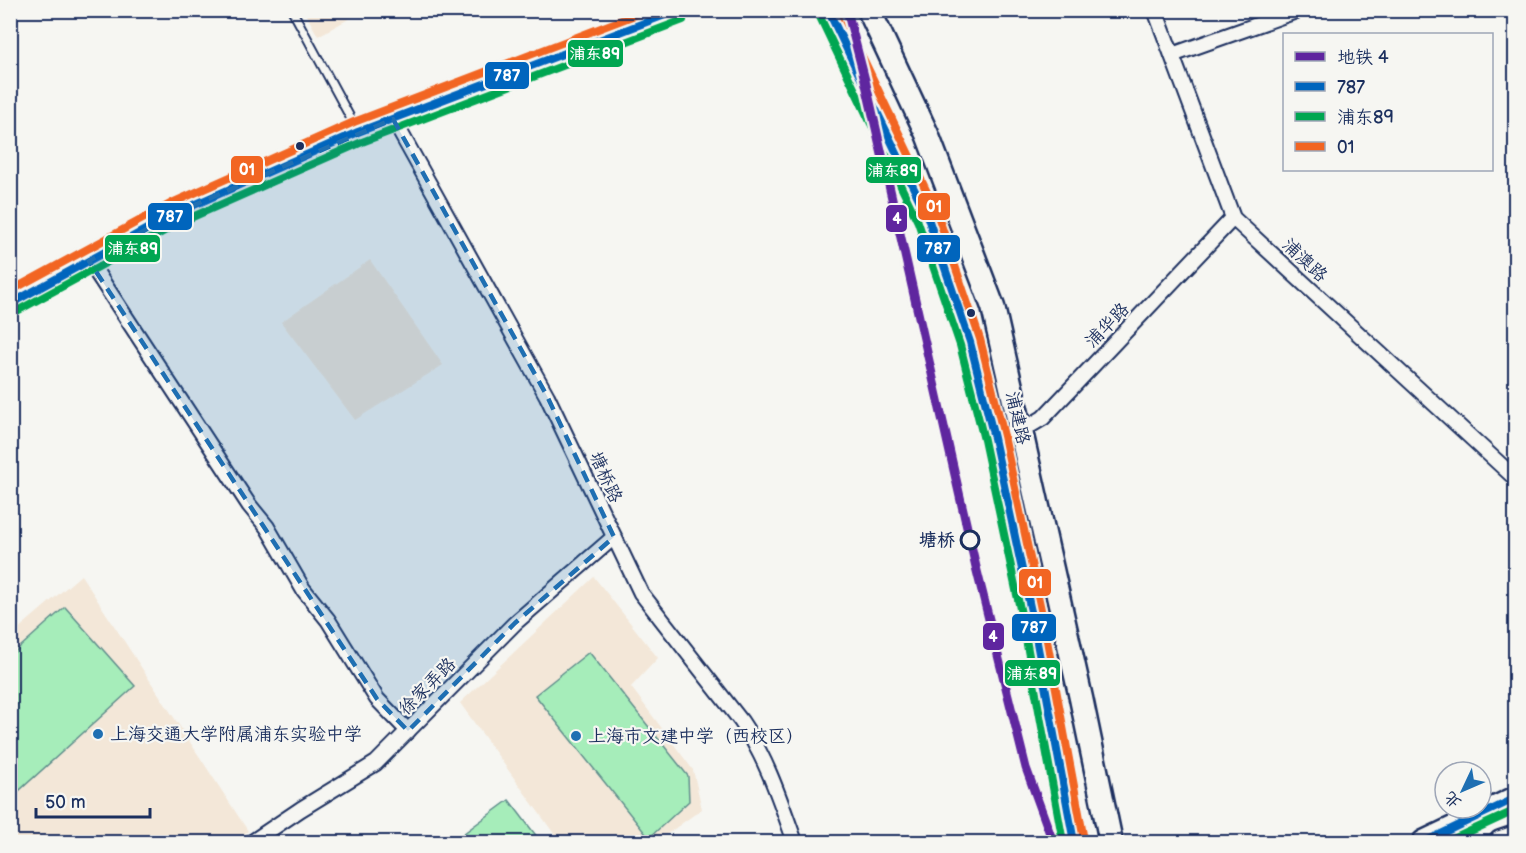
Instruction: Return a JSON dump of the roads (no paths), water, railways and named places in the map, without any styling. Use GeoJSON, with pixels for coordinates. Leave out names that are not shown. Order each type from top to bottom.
{"type":"FeatureCollection","features":[{"type":"Feature","properties":{"kind":"main road","name":"浦建路"},"geometry":{"type":"LineString","coordinates":[[828,10],[928,218],[970,342],[994,438],[1032,621],[1074,843]]}},
{"type":"Feature","properties":{"kind":"main road","name":"浦建路"},"geometry":{"type":"LineString","coordinates":[[869,10],[927,134],[993,307],[1081,698],[1111,843]]}},
{"type":"Feature","properties":{"kind":"main road"},"geometry":{"type":"LineString","coordinates":[[1424,843],[1515,798]]}},
{"type":"Feature","properties":{"kind":"main road"},"geometry":{"type":"LineString","coordinates":[[1440,843],[1515,816]]}},
{"type":"Feature","properties":{"kind":"main road"},"geometry":{"type":"LineString","coordinates":[[1501,843],[1515,837]]}},
{"type":"Feature","properties":{"kind":"street"},"geometry":{"type":"LineString","coordinates":[[11,302],[176,213],[358,132],[679,10]]}},
{"type":"Feature","properties":{"kind":"street","name":"浦澳路"},"geometry":{"type":"LineString","coordinates":[[1155,10],[1233,218],[1515,479]]}},
{"type":"Feature","properties":{"kind":"street"},"geometry":{"type":"LineString","coordinates":[[1172,55],[1299,10]]}},
{"type":"Feature","properties":{"kind":"street","name":"塘桥路"},"geometry":{"type":"LineString","coordinates":[[393,119],[547,396],[630,573],[647,604],[756,743],[768,766],[795,843]]}},
{"type":"Feature","properties":{"kind":"street","name":"浦华路"},"geometry":{"type":"LineString","coordinates":[[994,438],[1021,432],[1043,418],[1233,218]]}},
{"type":"Feature","properties":{"kind":"street"},"geometry":{"type":"LineString","coordinates":[[89,261],[249,506],[267,527],[303,589],[328,620],[377,699],[408,732]]}},
{"type":"Feature","properties":{"kind":"street","name":"徐家弄路"},"geometry":{"type":"LineString","coordinates":[[252,843],[301,809],[367,769],[408,732],[515,623],[614,537]]}},
{"type":"Feature","properties":{"kind":"lane"},"geometry":{"type":"LineString","coordinates":[[292,10],[358,132]]}},
{"type":"Feature","properties":{"kind":"metro line","name":"4"},"geometry":{"type":"LineString","coordinates":[[847,10],[976,567],[1026,768],[1053,842]]}},
{"type":"Feature","properties":{"kind":"place","name":"塘桥"},"geometry":{"type":"Point","coordinates":[970,540]}},
{"type":"Feature","properties":{"kind":"place","name":"上海交通大学附属浦东实验中学"},"geometry":{"type":"Point","coordinates":[98,734]}},
{"type":"Feature","properties":{"kind":"place","name":"上海市文建中学（西校区）"},"geometry":{"type":"Point","coordinates":[576,736]}}]}
